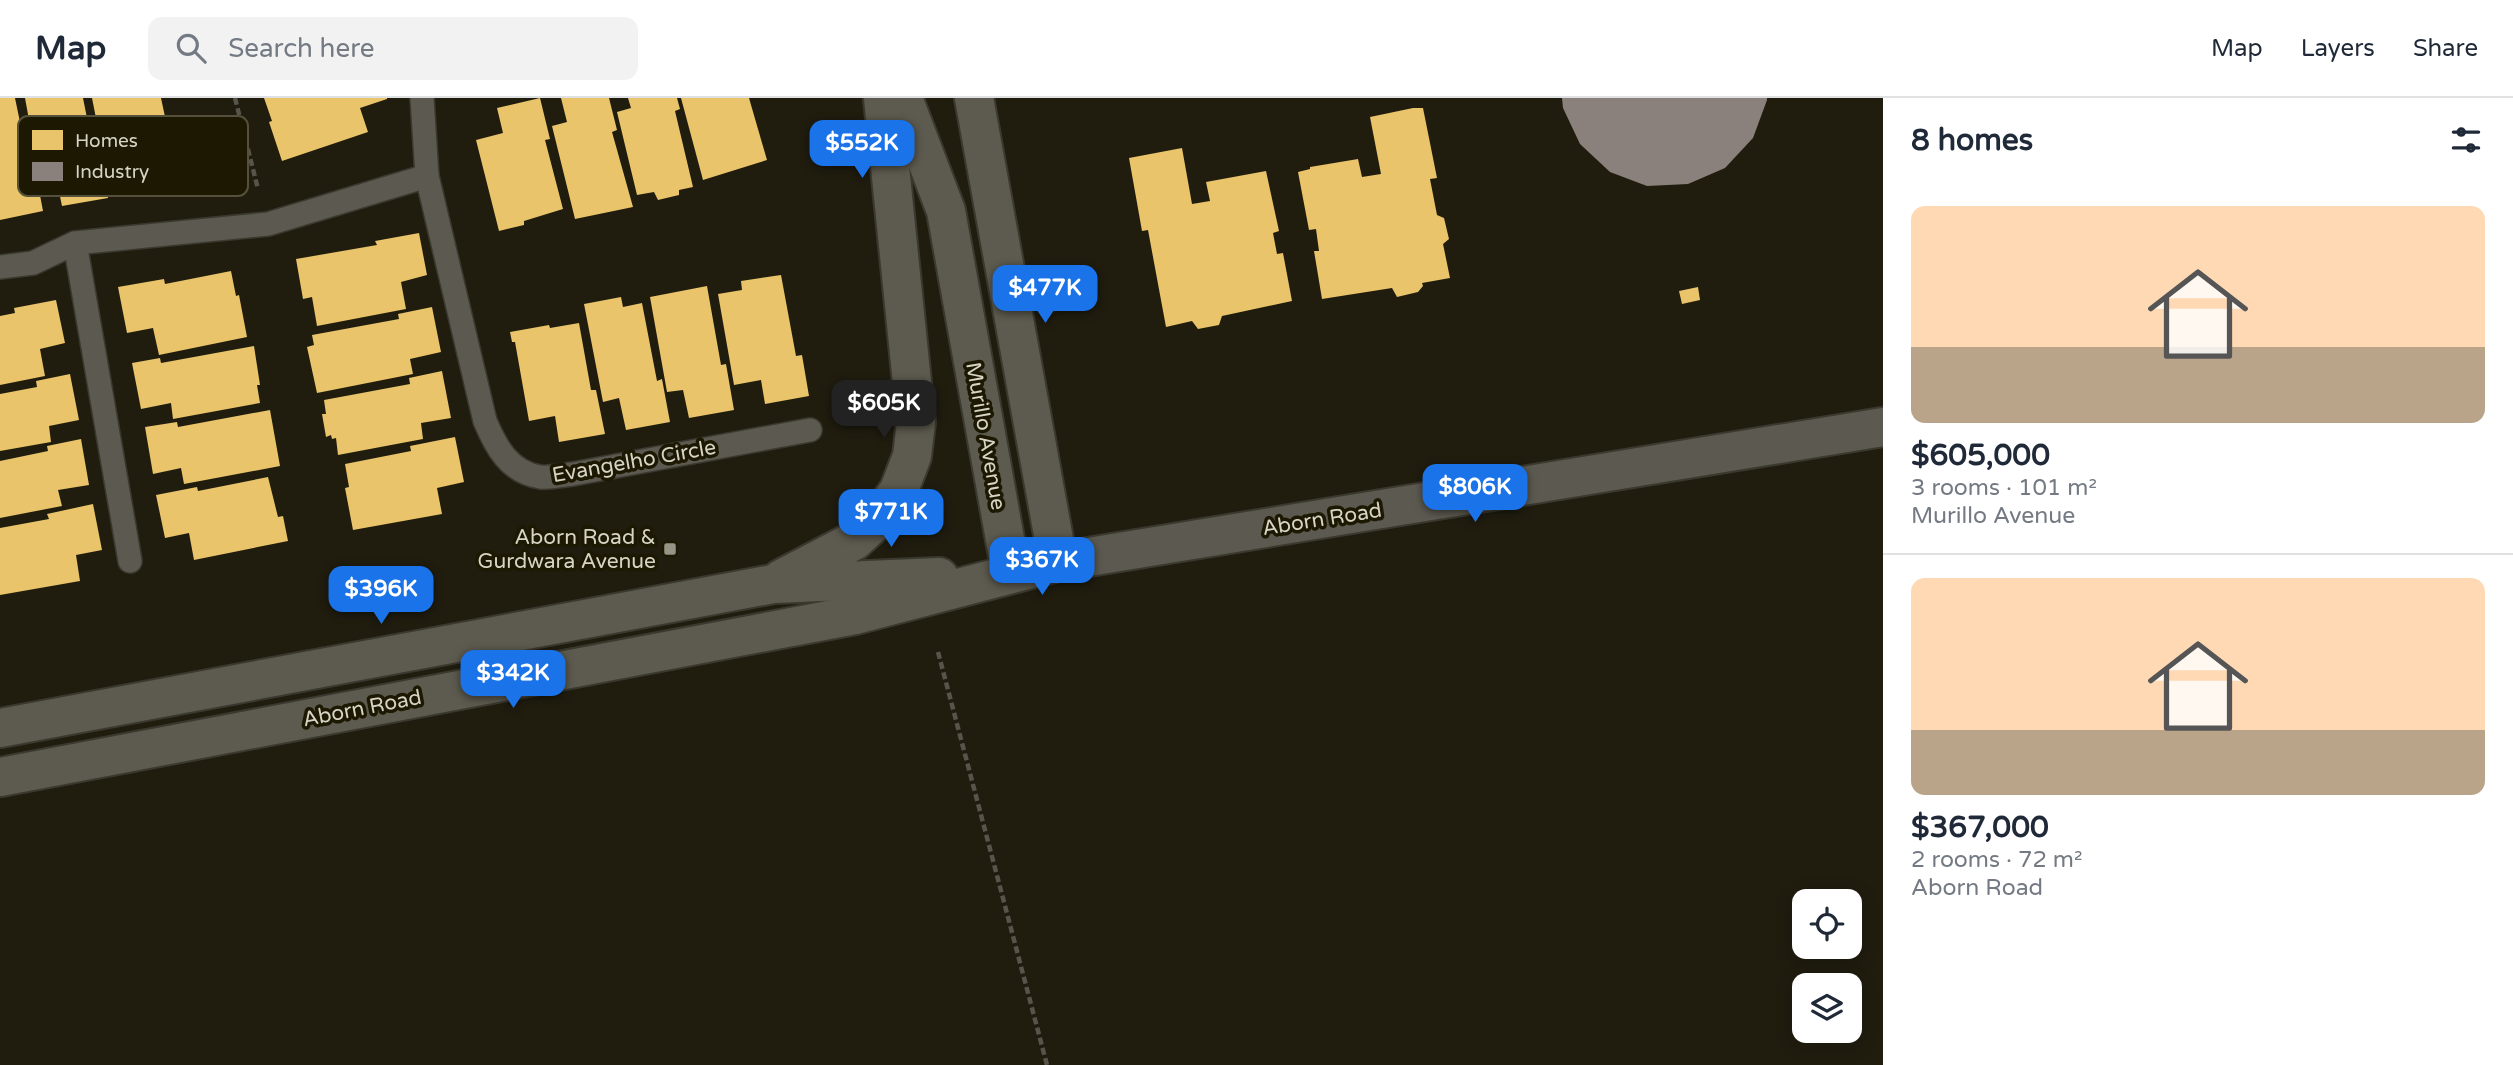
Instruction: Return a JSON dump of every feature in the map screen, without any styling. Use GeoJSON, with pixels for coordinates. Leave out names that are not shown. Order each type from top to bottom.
{"type":"FeatureCollection","features":[{"type":"Feature","properties":{"kind":"main road"},"geometry":{"type":"LineString","coordinates":[[773,584],[854,541],[879,518],[900,490],[912,456],[916,422],[883,98]]}},
{"type":"Feature","properties":{"kind":"main road","name":"Murillo Avenue"},"geometry":{"type":"LineString","coordinates":[[904,98],[946,211],[1011,573]]}},
{"type":"Feature","properties":{"kind":"main road"},"geometry":{"type":"LineString","coordinates":[[974,98],[1058,562]]}},
{"type":"Feature","properties":{"kind":"main road","name":"Aborn Road"},"geometry":{"type":"LineString","coordinates":[[0,777],[855,615],[1058,562]]}},
{"type":"Feature","properties":{"kind":"main road","name":"Aborn Road"},"geometry":{"type":"LineString","coordinates":[[0,728],[773,584],[1011,573]]}},
{"type":"Feature","properties":{"kind":"street","name":"Aborn Road"},"geometry":{"type":"LineString","coordinates":[[1058,562],[1883,427]]}},
{"type":"Feature","properties":{"kind":"lane","name":"Evangelho Circle"},"geometry":{"type":"LineString","coordinates":[[422,98],[427,176],[485,421],[495,446],[512,466],[541,477],[573,474],[810,430]]}},
{"type":"Feature","properties":{"kind":"lane"},"geometry":{"type":"LineString","coordinates":[[0,267],[33,263],[75,243],[268,224],[427,176]]}},
{"type":"Feature","properties":{"kind":"lane"},"geometry":{"type":"LineString","coordinates":[[75,243],[130,561]]}},
{"type":"Feature","properties":{"kind":"path"},"geometry":{"type":"LineString","coordinates":[[235,98],[240,116]]}},
{"type":"Feature","properties":{"kind":"path"},"geometry":{"type":"LineString","coordinates":[[248,148],[268,224]]}},
{"type":"Feature","properties":{"kind":"path"},"geometry":{"type":"LineString","coordinates":[[938,652],[1047,1065]]}},
{"type":"Feature","properties":{"kind":"building: Homes"},"geometry":{"type":"Polygon","coordinates":[[[0,98],[15,98],[19,116],[18,196],[40,196],[43,211],[0,220],[0,98]]]}},
{"type":"Feature","properties":{"kind":"building: Homes"},"geometry":{"type":"Polygon","coordinates":[[[25,98],[83,98],[87,116],[28,116],[25,98]]]}},
{"type":"Feature","properties":{"kind":"building: Homes"},"geometry":{"type":"Polygon","coordinates":[[[92,98],[161,98],[165,116],[96,116],[92,98]]]}},
{"type":"Feature","properties":{"kind":"building: Homes"},"geometry":{"type":"Polygon","coordinates":[[[264,98],[387,99],[360,108],[368,132],[282,161],[264,98]]]}},
{"type":"Feature","properties":{"kind":"building: Homes"},"geometry":{"type":"Polygon","coordinates":[[[540,98],[550,139],[545,140],[563,209],[524,221],[524,225],[499,231],[476,140],[503,133],[497,108],[540,98]]]}},
{"type":"Feature","properties":{"kind":"building: Homes"},"geometry":{"type":"Polygon","coordinates":[[[561,98],[609,98],[617,130],[612,132],[633,207],[575,219],[552,126],[567,122],[561,98]]]}},
{"type":"Feature","properties":{"kind":"building: Homes"},"geometry":{"type":"Polygon","coordinates":[[[628,98],[677,98],[680,109],[675,111],[693,187],[679,190],[679,195],[658,200],[654,192],[637,195],[617,112],[631,108],[628,98]]]}},
{"type":"Feature","properties":{"kind":"building: Homes"},"geometry":{"type":"Polygon","coordinates":[[[681,98],[749,98],[767,160],[703,180],[681,98]]]}},
{"type":"Feature","properties":{"kind":"building: Homes"},"geometry":{"type":"Polygon","coordinates":[[[1423,108],[1437,178],[1430,179],[1437,215],[1444,218],[1449,239],[1443,244],[1450,278],[1422,283],[1423,286],[1418,292],[1397,297],[1392,288],[1322,299],[1314,251],[1319,251],[1316,229],[1309,230],[1298,172],[1310,167],[1358,159],[1362,177],[1381,174],[1370,117],[1423,108]]]}},
{"type":"Feature","properties":{"kind":"building: Homes"},"geometry":{"type":"Polygon","coordinates":[[[1182,148],[1192,204],[1210,201],[1206,182],[1266,171],[1279,231],[1273,233],[1277,254],[1283,253],[1292,301],[1222,316],[1219,325],[1198,329],[1192,321],[1166,327],[1148,230],[1142,231],[1129,158],[1182,148]]]}},
{"type":"Feature","properties":{"kind":"building: Homes"},"geometry":{"type":"Polygon","coordinates":[[[60,196],[108,196],[108,198],[62,206],[60,196]]]}},
{"type":"Feature","properties":{"kind":"building: Homes"},"geometry":{"type":"Polygon","coordinates":[[[419,233],[427,275],[401,282],[406,309],[317,326],[312,297],[303,299],[296,259],[377,245],[375,241],[419,233]]]}},
{"type":"Feature","properties":{"kind":"building: Homes"},"geometry":{"type":"Polygon","coordinates":[[[231,271],[236,296],[239,295],[247,337],[159,355],[153,328],[127,333],[118,287],[164,279],[165,284],[231,271]]]}},
{"type":"Feature","properties":{"kind":"building: Homes"},"geometry":{"type":"Polygon","coordinates":[[[781,275],[796,356],[802,355],[809,396],[765,404],[761,380],[734,385],[718,294],[742,290],[741,281],[781,275]]]}},
{"type":"Feature","properties":{"kind":"building: Homes"},"geometry":{"type":"Polygon","coordinates":[[[707,286],[721,365],[726,364],[734,410],[689,418],[683,390],[667,392],[650,297],[707,286]]]}},
{"type":"Feature","properties":{"kind":"building: Homes"},"geometry":{"type":"Polygon","coordinates":[[[1698,287],[1700,300],[1682,304],[1679,291],[1698,287]]]}},
{"type":"Feature","properties":{"kind":"building: Homes"},"geometry":{"type":"Polygon","coordinates":[[[621,297],[623,307],[642,303],[657,381],[662,379],[670,422],[626,430],[619,398],[603,402],[584,304],[621,297]]]}},
{"type":"Feature","properties":{"kind":"building: Homes"},"geometry":{"type":"Polygon","coordinates":[[[56,300],[65,343],[40,349],[45,376],[0,385],[0,316],[15,313],[14,308],[56,300]]]}},
{"type":"Feature","properties":{"kind":"building: Homes"},"geometry":{"type":"Polygon","coordinates":[[[432,307],[441,352],[410,359],[413,374],[317,393],[307,347],[314,345],[312,335],[399,319],[398,314],[432,307]]]}},
{"type":"Feature","properties":{"kind":"building: Homes"},"geometry":{"type":"Polygon","coordinates":[[[579,323],[591,390],[596,390],[605,434],[559,442],[555,416],[529,421],[515,342],[512,342],[510,332],[579,323]]]}},
{"type":"Feature","properties":{"kind":"building: Homes"},"geometry":{"type":"Polygon","coordinates":[[[254,346],[260,403],[173,419],[171,403],[141,409],[132,363],[160,358],[161,363],[254,346]]]}},
{"type":"Feature","properties":{"kind":"building: Homes"},"geometry":{"type":"Polygon","coordinates":[[[442,371],[451,418],[421,423],[423,439],[338,455],[336,438],[332,439],[331,435],[326,437],[322,414],[326,414],[324,400],[410,384],[409,378],[442,371]]]}},
{"type":"Feature","properties":{"kind":"building: Homes"},"geometry":{"type":"Polygon","coordinates":[[[70,374],[79,420],[49,426],[51,442],[0,451],[0,394],[37,387],[36,381],[70,374]]]}},
{"type":"Feature","properties":{"kind":"building: Homes"},"geometry":{"type":"Polygon","coordinates":[[[270,410],[280,466],[184,484],[181,468],[153,474],[145,427],[177,422],[178,427],[270,410]]]}},
{"type":"Feature","properties":{"kind":"building: Homes"},"geometry":{"type":"Polygon","coordinates":[[[455,437],[464,482],[437,488],[442,514],[353,530],[345,488],[349,487],[345,464],[411,451],[410,446],[455,437]]]}},
{"type":"Feature","properties":{"kind":"building: Homes"},"geometry":{"type":"Polygon","coordinates":[[[81,439],[89,485],[58,490],[62,506],[0,518],[0,461],[48,451],[47,446],[81,439]]]}},
{"type":"Feature","properties":{"kind":"building: Homes"},"geometry":{"type":"Polygon","coordinates":[[[268,477],[278,517],[283,516],[288,541],[194,560],[189,533],[165,538],[156,495],[197,487],[198,491],[268,477]]]}},
{"type":"Feature","properties":{"kind":"building: Homes"},"geometry":{"type":"Polygon","coordinates":[[[93,504],[102,550],[76,555],[80,581],[0,595],[0,528],[49,519],[47,514],[93,504]]]}},
{"type":"Feature","properties":{"kind":"building: Industry"},"geometry":{"type":"Polygon","coordinates":[[[1562,98],[1767,100],[1753,138],[1725,168],[1688,184],[1647,186],[1610,172],[1580,144],[1563,108],[1562,98]]]}},
{"type":"Feature","properties":{"kind":"place","name":"Aborn Road & Gurdwara Avenue"},"geometry":{"type":"Point","coordinates":[670,549]}}]}
